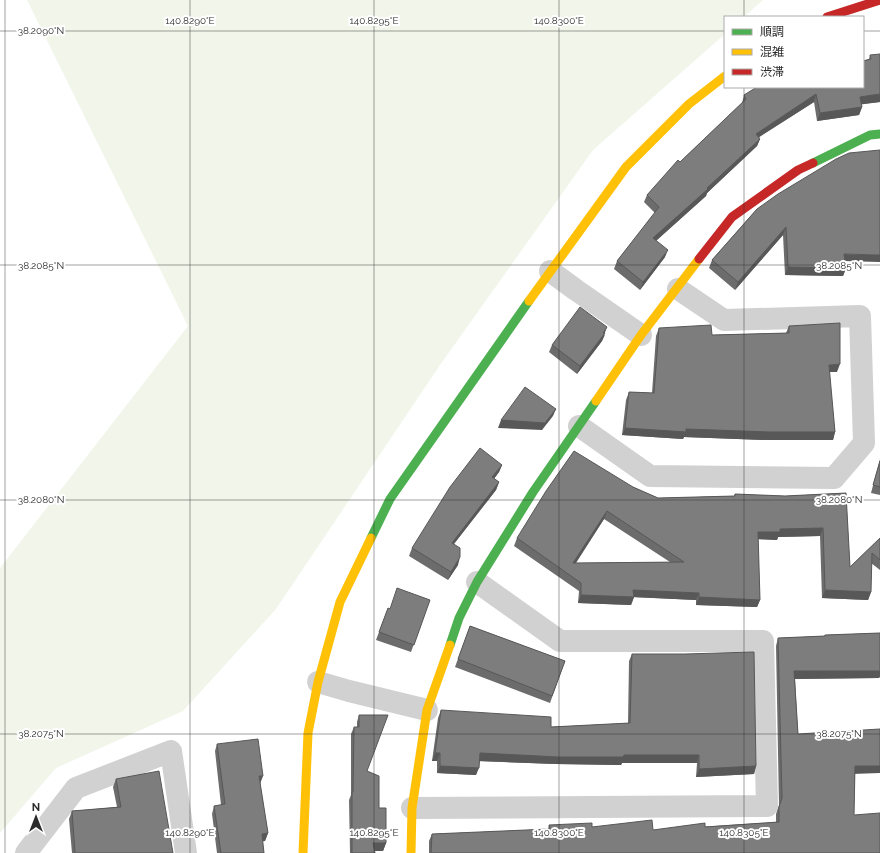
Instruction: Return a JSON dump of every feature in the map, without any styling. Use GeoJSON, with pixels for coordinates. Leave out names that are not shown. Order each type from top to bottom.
{"type":"FeatureCollection","features":[{"type":"Feature","properties":{"kind":"street"},"geometry":{"type":"LineString","coordinates":[[830,16],[880,0]]}},
{"type":"Feature","properties":{"kind":"street"},"geometry":{"type":"LineString","coordinates":[[303,853],[304,784],[308,734],[318,682],[340,602],[390,499],[550,271],[626,167],[689,104],[724,77]]}},
{"type":"Feature","properties":{"kind":"street"},"geometry":{"type":"LineString","coordinates":[[412,853],[412,808],[427,710],[459,618],[477,582],[533,492],[641,335],[678,289],[732,217],[798,170],[870,136],[880,134]]}},
{"type":"Feature","properties":{"kind":"street"},"geometry":{"type":"LineString","coordinates":[[550,271],[641,335]]}},
{"type":"Feature","properties":{"kind":"street"},"geometry":{"type":"LineString","coordinates":[[579,426],[650,476],[834,478],[864,443],[860,316],[724,320],[678,289]]}},
{"type":"Feature","properties":{"kind":"street"},"geometry":{"type":"LineString","coordinates":[[412,808],[767,806],[763,641],[560,641],[477,582]]}},
{"type":"Feature","properties":{"kind":"street"},"geometry":{"type":"LineString","coordinates":[[318,682],[427,710]]}},
{"type":"Feature","properties":{"kind":"street"},"geometry":{"type":"LineString","coordinates":[[26,853],[76,788],[171,751],[186,853]]}},
{"type":"Feature","properties":{"kind":"shaded area"},"geometry":{"type":"Polygon","coordinates":[[[27,0],[763,0],[745,16],[724,16],[724,35],[593,150],[440,365],[276,609],[183,711],[56,768],[0,833],[0,568],[188,326],[27,0]]]}},
{"type":"Feature","properties":{"kind":"building"},"geometry":{"type":"Polygon","coordinates":[[[880,54],[880,94],[860,97],[862,107],[820,113],[816,94],[756,134],[760,139],[707,188],[708,189],[653,238],[668,250],[643,282],[617,261],[659,207],[647,195],[678,160],[680,162],[746,99],[744,95],[755,88],[864,88],[864,61],[871,59],[870,55],[880,54]]]}},
{"type":"Feature","properties":{"kind":"building"},"geometry":{"type":"Polygon","coordinates":[[[880,150],[880,255],[844,254],[846,268],[788,267],[786,227],[738,282],[712,260],[757,209],[778,194],[836,159],[849,153],[880,150]]]}},
{"type":"Feature","properties":{"kind":"building"},"geometry":{"type":"Polygon","coordinates":[[[580,307],[607,327],[603,333],[605,333],[580,366],[552,345],[580,307]]]}},
{"type":"Feature","properties":{"kind":"building"},"geometry":{"type":"Polygon","coordinates":[[[840,323],[840,364],[829,365],[835,432],[769,432],[686,429],[686,432],[625,428],[629,392],[654,393],[659,328],[711,325],[712,335],[789,333],[789,326],[840,323]]]}},
{"type":"Feature","properties":{"kind":"building"},"geometry":{"type":"Polygon","coordinates":[[[525,387],[556,409],[545,423],[501,420],[525,387]]]}},
{"type":"Feature","properties":{"kind":"building"},"geometry":{"type":"Polygon","coordinates":[[[480,448],[502,465],[492,477],[499,482],[452,543],[460,548],[460,557],[451,572],[412,548],[450,487],[480,448]]]}},
{"type":"Feature","properties":{"kind":"building"},"geometry":{"type":"Polygon","coordinates":[[[574,451],[633,487],[658,498],[735,496],[735,494],[785,496],[846,493],[850,567],[880,538],[880,560],[872,553],[871,592],[825,590],[823,528],[780,529],[780,532],[758,532],[760,600],[699,597],[699,593],[633,590],[634,597],[581,595],[581,583],[517,538],[546,491],[574,451]],[[607,511],[573,563],[684,562],[607,511]]]}},
{"type":"Feature","properties":{"kind":"building"},"geometry":{"type":"Polygon","coordinates":[[[880,461],[880,487],[873,485],[880,461]]]}},
{"type":"Feature","properties":{"kind":"building"},"geometry":{"type":"Polygon","coordinates":[[[397,588],[430,600],[414,645],[379,632],[388,608],[390,609],[397,588]]]}},
{"type":"Feature","properties":{"kind":"building"},"geometry":{"type":"Polygon","coordinates":[[[470,626],[565,661],[552,696],[458,659],[470,626]]]}},
{"type":"Feature","properties":{"kind":"building"},"geometry":{"type":"Polygon","coordinates":[[[880,633],[880,671],[794,671],[798,734],[880,729],[880,766],[855,766],[854,815],[880,813],[880,853],[431,853],[432,834],[550,829],[549,825],[592,823],[592,827],[652,820],[653,830],[705,823],[705,827],[779,822],[779,807],[782,798],[778,638],[880,633]]]}},
{"type":"Feature","properties":{"kind":"building"},"geometry":{"type":"Polygon","coordinates":[[[754,652],[756,766],[699,769],[699,755],[558,757],[480,753],[479,768],[440,766],[440,753],[435,753],[441,710],[551,717],[551,727],[630,723],[632,654],[754,652]]]}},
{"type":"Feature","properties":{"kind":"building"},"geometry":{"type":"Polygon","coordinates":[[[359,715],[388,715],[367,771],[379,776],[379,808],[386,808],[386,843],[373,843],[375,853],[352,853],[354,727],[359,727],[359,715]]]}},
{"type":"Feature","properties":{"kind":"building"},"geometry":{"type":"Polygon","coordinates":[[[258,739],[263,776],[259,776],[268,833],[262,834],[264,853],[221,853],[214,806],[225,804],[217,744],[258,739]]]}},
{"type":"Feature","properties":{"kind":"building"},"geometry":{"type":"Polygon","coordinates":[[[159,771],[173,853],[75,853],[72,811],[121,807],[116,779],[159,771]]]}},
{"type":"Feature","properties":{"kind":"traffic: fast"},"geometry":{"type":"LineString","coordinates":[[813,163],[870,135],[880,134]]}},
{"type":"Feature","properties":{"kind":"traffic: fast"},"geometry":{"type":"LineString","coordinates":[[371,538],[390,499],[529,301]]}},
{"type":"Feature","properties":{"kind":"traffic: fast"},"geometry":{"type":"LineString","coordinates":[[450,645],[459,618],[477,582],[533,492],[596,401]]}},
{"type":"Feature","properties":{"kind":"traffic: slow"},"geometry":{"type":"LineString","coordinates":[[529,301],[626,167],[689,104],[724,77]]}},
{"type":"Feature","properties":{"kind":"traffic: slow"},"geometry":{"type":"LineString","coordinates":[[596,401],[641,335],[699,259]]}},
{"type":"Feature","properties":{"kind":"traffic: slow"},"geometry":{"type":"LineString","coordinates":[[303,853],[308,733],[318,682],[340,602],[371,538]]}},
{"type":"Feature","properties":{"kind":"traffic: slow"},"geometry":{"type":"LineString","coordinates":[[411,853],[412,808],[427,710],[450,645]]}},
{"type":"Feature","properties":{"kind":"traffic: jam"},"geometry":{"type":"LineString","coordinates":[[830,16],[880,0]]}},
{"type":"Feature","properties":{"kind":"traffic: jam"},"geometry":{"type":"LineString","coordinates":[[699,259],[732,217],[798,170],[813,163]]}}]}
